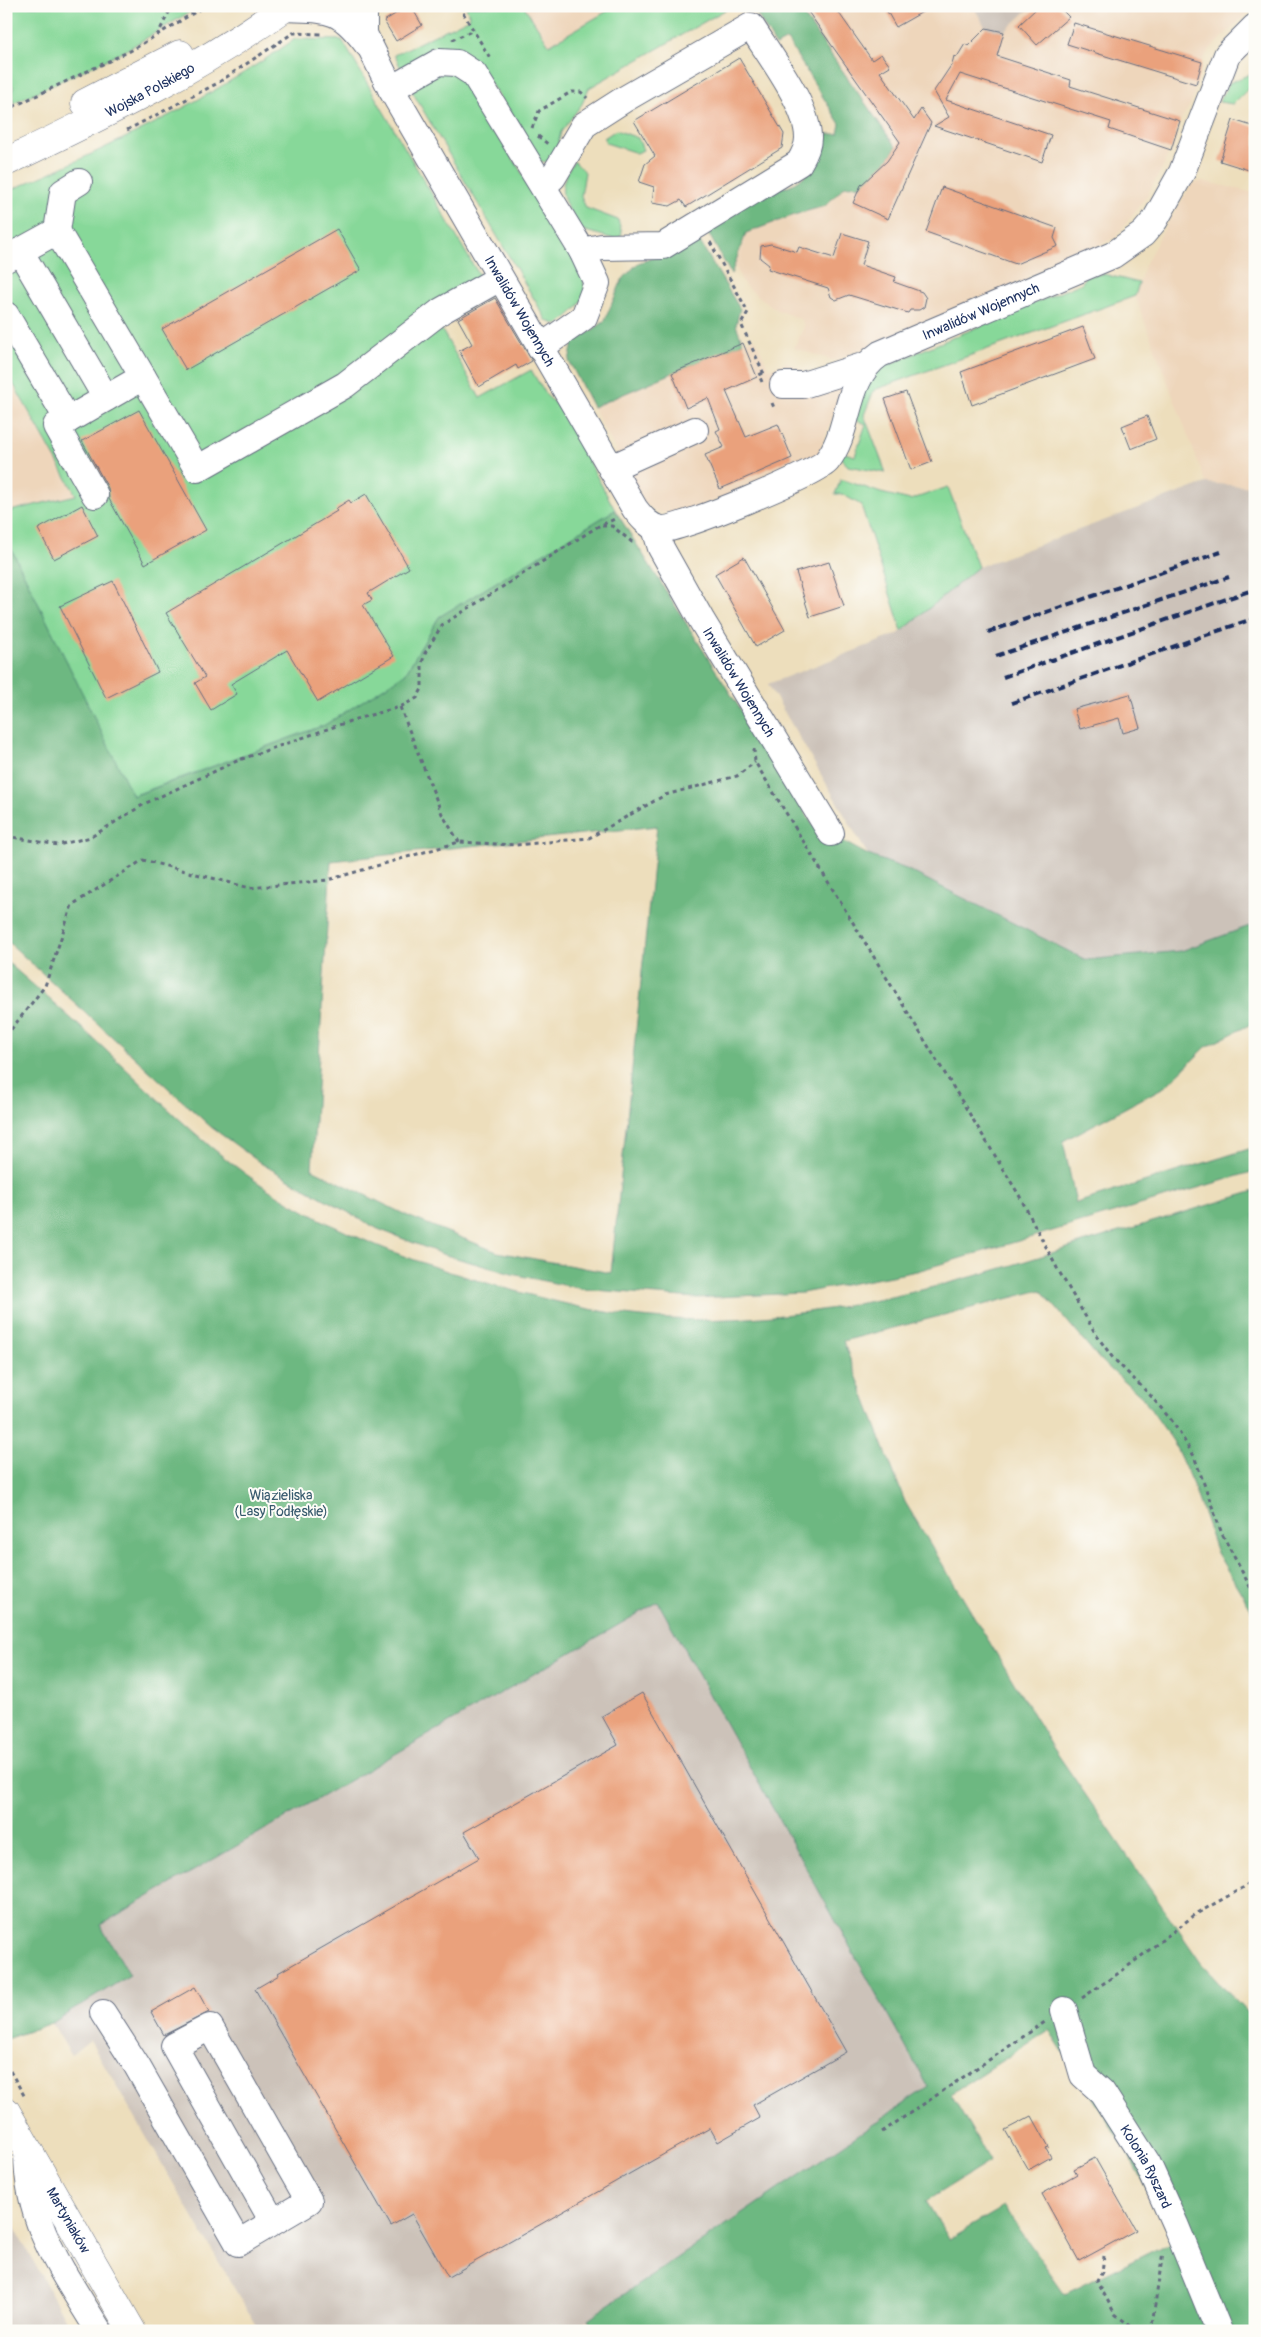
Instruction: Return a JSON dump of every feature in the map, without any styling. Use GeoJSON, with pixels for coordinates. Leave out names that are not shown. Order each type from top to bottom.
{"type":"FeatureCollection","features":[{"type":"Feature","properties":{"kind":"main road","name":"Wojska Polskiego"},"geometry":{"type":"LineString","coordinates":[[6,142],[163,64],[204,41],[252,6]]}},
{"type":"Feature","properties":{"kind":"main road","name":"Wojska Polskiego"},"geometry":{"type":"LineString","coordinates":[[6,162],[161,86],[219,53],[286,7]]}},
{"type":"Feature","properties":{"kind":"main road","name":"Martyniaków"},"geometry":{"type":"LineString","coordinates":[[6,2111],[132,2331]]}},
{"type":"Feature","properties":{"kind":"street"},"geometry":{"type":"LineString","coordinates":[[364,6],[362,25],[370,48]]}},
{"type":"Feature","properties":{"kind":"street"},"geometry":{"type":"LineString","coordinates":[[286,7],[321,9],[339,14],[352,25],[370,48]]}},
{"type":"Feature","properties":{"kind":"street"},"geometry":{"type":"LineString","coordinates":[[543,186],[553,177],[584,125],[623,100],[751,26],[801,108],[806,121],[808,140],[805,152],[799,163],[664,246],[602,247],[582,251]]}},
{"type":"Feature","properties":{"kind":"street","name":"Inwalidów Wojennych"},"geometry":{"type":"LineString","coordinates":[[866,365],[880,354],[1113,255],[1143,234],[1155,220],[1180,177],[1227,55],[1255,27]]}},
{"type":"Feature","properties":{"kind":"street","name":"Inwalidów Wojennych"},"geometry":{"type":"LineString","coordinates":[[370,48],[391,89],[635,509],[655,528],[661,548],[702,621],[818,791],[830,833]]}},
{"type":"Feature","properties":{"kind":"street"},"geometry":{"type":"LineString","coordinates":[[391,89],[439,62],[457,63],[474,74],[582,251],[597,283],[584,317],[540,348]]}},
{"type":"Feature","properties":{"kind":"street"},"geometry":{"type":"LineString","coordinates":[[79,182],[63,192],[57,231],[197,469],[345,385],[441,311],[500,278]]}},
{"type":"Feature","properties":{"kind":"street"},"geometry":{"type":"LineString","coordinates":[[57,231],[13,255],[106,398]]}},
{"type":"Feature","properties":{"kind":"street"},"geometry":{"type":"LineString","coordinates":[[6,315],[68,420]]}},
{"type":"Feature","properties":{"kind":"street"},"geometry":{"type":"LineString","coordinates":[[773,379],[804,385],[866,365]]}},
{"type":"Feature","properties":{"kind":"street"},"geometry":{"type":"LineString","coordinates":[[655,528],[671,528],[684,524],[807,474],[823,465],[833,452],[858,379],[866,365]]}},
{"type":"Feature","properties":{"kind":"street"},"geometry":{"type":"LineString","coordinates":[[95,495],[56,426],[144,377]]}},
{"type":"Feature","properties":{"kind":"street"},"geometry":{"type":"LineString","coordinates":[[611,468],[695,430]]}},
{"type":"Feature","properties":{"kind":"street","name":"Kolonia Ryszard"},"geometry":{"type":"LineString","coordinates":[[1064,2010],[1083,2075],[1102,2092],[1148,2164],[1219,2331]]}},
{"type":"Feature","properties":{"kind":"street"},"geometry":{"type":"LineString","coordinates":[[103,2013],[137,2066],[238,2243],[309,2201],[210,2027],[137,2066]]}},
{"type":"Feature","properties":{"kind":"street"},"geometry":{"type":"LineString","coordinates":[[174,2046],[273,2222]]}},
{"type":"Feature","properties":{"kind":"street"},"geometry":{"type":"LineString","coordinates":[[27,2149],[29,2187],[33,2207],[47,2246],[99,2331]]}},
{"type":"Feature","properties":{"kind":"path"},"geometry":{"type":"LineString","coordinates":[[156,37],[172,6]]}},
{"type":"Feature","properties":{"kind":"path"},"geometry":{"type":"LineString","coordinates":[[6,110],[156,37],[205,6]]}},
{"type":"Feature","properties":{"kind":"path"},"geometry":{"type":"LineString","coordinates":[[125,131],[216,84],[293,33],[323,34]]}},
{"type":"Feature","properties":{"kind":"path"},"geometry":{"type":"LineString","coordinates":[[700,224],[748,312],[741,324],[773,379]]}},
{"type":"Feature","properties":{"kind":"path"},"geometry":{"type":"LineString","coordinates":[[6,836],[58,845],[91,837],[146,803],[239,760],[400,707],[417,698],[422,689],[422,663],[425,654],[442,625],[597,527],[625,514]]}},
{"type":"Feature","properties":{"kind":"path"},"geometry":{"type":"LineString","coordinates":[[400,707],[442,814],[459,842]]}},
{"type":"Feature","properties":{"kind":"path"},"geometry":{"type":"LineString","coordinates":[[6,1036],[45,986],[72,905],[143,860],[250,888],[328,880],[459,842],[516,845],[589,838],[665,795],[737,776],[755,762],[1020,1195],[1057,1268],[1097,1336],[1113,1358],[1150,1395],[1172,1422],[1194,1456],[1222,1534],[1255,1596]]}},
{"type":"Feature","properties":{"kind":"path"},"geometry":{"type":"LineString","coordinates":[[1151,2331],[1163,2248],[1175,2224]]}},
{"type":"Feature","properties":{"kind":"path"},"geometry":{"type":"LineString","coordinates":[[1104,2256],[1102,2272],[1097,2281],[1115,2314],[1137,2331]]}},
{"type":"Feature","properties":{"kind":"shaded area"},"geometry":{"type":"Polygon","coordinates":[[[524,6],[616,6],[548,46],[524,6]]]}},
{"type":"Feature","properties":{"kind":"shaded area"},"geometry":{"type":"Polygon","coordinates":[[[797,6],[973,6],[986,28],[1004,32],[1032,6],[1255,6],[1210,49],[1202,62],[1192,102],[1180,121],[1164,165],[1148,194],[1115,238],[1027,277],[1028,280],[835,361],[794,348],[804,327],[802,320],[777,310],[744,285],[719,232],[825,206],[845,186],[896,148],[797,6]]]}},
{"type":"Feature","properties":{"kind":"shaded area"},"geometry":{"type":"Polygon","coordinates":[[[973,6],[1032,6],[1004,32],[986,28],[973,6]]]}},
{"type":"Feature","properties":{"kind":"shaded area"},"geometry":{"type":"Polygon","coordinates":[[[1202,181],[1255,193],[1255,487],[1206,483],[1135,296],[1145,265],[1163,231],[1192,184],[1202,181]]]}},
{"type":"Feature","properties":{"kind":"shaded area"},"geometry":{"type":"Polygon","coordinates":[[[755,338],[769,369],[787,362],[803,370],[815,396],[846,384],[817,457],[681,515],[657,512],[646,505],[637,492],[593,407],[755,338]]]}},
{"type":"Feature","properties":{"kind":"shaded area"},"geometry":{"type":"Polygon","coordinates":[[[6,374],[76,495],[6,512],[6,374]]]}},
{"type":"Feature","properties":{"kind":"shaded area"},"geometry":{"type":"Polygon","coordinates":[[[1206,483],[1255,487],[1255,924],[1181,951],[1086,960],[906,869],[868,855],[768,684],[898,634],[978,567],[1206,483]]]}},
{"type":"Feature","properties":{"kind":"shaded area"},"geometry":{"type":"Polygon","coordinates":[[[658,1602],[928,2087],[571,2331],[259,2331],[90,2040],[71,2055],[52,2023],[130,1975],[99,1925],[658,1602]]]}},
{"type":"Feature","properties":{"kind":"shaded area"},"geometry":{"type":"Polygon","coordinates":[[[6,2212],[72,2331],[6,2331],[6,2212]]]}},
{"type":"Feature","properties":{"kind":"shaded area"},"geometry":{"type":"Polygon","coordinates":[[[588,2319],[594,2331],[572,2331],[588,2319]]]}},
{"type":"Feature","properties":{"kind":"green space"},"geometry":{"type":"Polygon","coordinates":[[[6,6],[200,6],[123,52],[13,103],[13,86],[6,75],[6,6]]]}},
{"type":"Feature","properties":{"kind":"green space"},"geometry":{"type":"Polygon","coordinates":[[[466,6],[524,6],[549,45],[616,6],[732,6],[589,88],[582,104],[561,132],[555,156],[546,162],[539,161],[486,76],[426,55],[401,68],[394,55],[470,18],[466,6]]]}},
{"type":"Feature","properties":{"kind":"green space"},"geometry":{"type":"Polygon","coordinates":[[[752,6],[797,6],[896,147],[887,161],[861,185],[845,186],[825,206],[746,233],[731,274],[705,227],[772,187],[788,187],[802,178],[817,164],[826,134],[838,134],[840,124],[787,40],[776,46],[752,6]]]}},
{"type":"Feature","properties":{"kind":"green space"},"geometry":{"type":"Polygon","coordinates":[[[295,39],[342,40],[490,294],[439,325],[480,398],[531,370],[546,395],[560,408],[615,510],[439,617],[405,674],[325,725],[132,796],[6,538],[6,512],[76,495],[6,371],[6,192],[81,159],[191,104],[295,39]]]}},
{"type":"Feature","properties":{"kind":"green space"},"geometry":{"type":"Polygon","coordinates":[[[437,72],[461,73],[582,272],[584,282],[583,297],[577,308],[558,325],[547,321],[413,93],[413,86],[437,72]]]}},
{"type":"Feature","properties":{"kind":"green space"},"geometry":{"type":"Polygon","coordinates":[[[1255,72],[1255,82],[1233,104],[1219,102],[1229,83],[1255,72]]]}},
{"type":"Feature","properties":{"kind":"green space"},"geometry":{"type":"Polygon","coordinates":[[[616,130],[638,138],[643,150],[637,153],[606,143],[604,138],[616,130]]]}},
{"type":"Feature","properties":{"kind":"green space"},"geometry":{"type":"Polygon","coordinates":[[[574,161],[585,172],[581,196],[586,208],[618,220],[622,233],[618,240],[582,230],[570,212],[563,197],[563,189],[564,181],[574,161]]]}},
{"type":"Feature","properties":{"kind":"green space"},"geometry":{"type":"Polygon","coordinates":[[[697,237],[740,309],[736,325],[743,343],[593,407],[569,361],[573,343],[604,322],[622,280],[638,263],[665,254],[697,237]]]}},
{"type":"Feature","properties":{"kind":"green space"},"geometry":{"type":"Polygon","coordinates":[[[1103,274],[1139,283],[1135,296],[874,390],[864,415],[886,473],[848,466],[840,457],[841,452],[855,456],[866,424],[853,419],[866,381],[883,361],[890,364],[1082,283],[1085,276],[1103,274]]]}},
{"type":"Feature","properties":{"kind":"green space"},"geometry":{"type":"Polygon","coordinates":[[[841,479],[881,493],[910,500],[948,487],[978,567],[902,631],[861,505],[842,494],[835,494],[841,479]]]}},
{"type":"Feature","properties":{"kind":"green space"},"geometry":{"type":"Polygon","coordinates":[[[615,510],[813,825],[868,855],[906,869],[1086,960],[1181,951],[1255,924],[1255,1022],[1206,1047],[1166,1086],[1063,1141],[1076,1203],[1255,1147],[1255,1171],[917,1271],[802,1293],[695,1298],[582,1289],[512,1274],[442,1254],[378,1229],[262,1164],[211,1127],[6,940],[6,538],[133,796],[325,725],[405,674],[439,617],[615,510]],[[657,826],[331,861],[312,1169],[410,1217],[497,1252],[611,1273],[657,826]]]}},
{"type":"Feature","properties":{"kind":"green space","name":"Wiązieliska (Lasy Podłęskie)"},"geometry":{"type":"Polygon","coordinates":[[[6,961],[210,1146],[247,1175],[293,1204],[348,1233],[405,1257],[537,1297],[603,1312],[648,1318],[724,1319],[778,1316],[830,1309],[883,1299],[987,1273],[1255,1191],[1255,1616],[1217,1553],[1193,1485],[1173,1441],[1142,1397],[1101,1361],[1041,1290],[843,1341],[905,1502],[1052,1746],[1201,1963],[1255,2020],[1255,2331],[595,2331],[588,2319],[928,2087],[658,1602],[100,1925],[130,1975],[52,2023],[6,2039],[6,961]],[[1049,2030],[951,2094],[990,2161],[926,2201],[949,2239],[1004,2207],[1065,2294],[1175,2240],[1119,2138],[1049,2030]]]}},
{"type":"Feature","properties":{"kind":"building"},"geometry":{"type":"Polygon","coordinates":[[[411,6],[422,25],[396,41],[384,21],[411,6]]]}},
{"type":"Feature","properties":{"kind":"building"},"geometry":{"type":"Polygon","coordinates":[[[804,6],[834,6],[872,60],[881,54],[890,66],[880,72],[914,120],[921,109],[931,123],[888,219],[853,203],[861,185],[887,161],[900,142],[804,6]]]}},
{"type":"Feature","properties":{"kind":"building"},"geometry":{"type":"Polygon","coordinates":[[[884,6],[933,6],[896,27],[884,6]]]}},
{"type":"Feature","properties":{"kind":"building"},"geometry":{"type":"Polygon","coordinates":[[[1039,6],[1058,6],[1069,17],[1037,45],[1019,25],[1039,6]]]}},
{"type":"Feature","properties":{"kind":"building"},"geometry":{"type":"Polygon","coordinates":[[[1074,23],[1202,62],[1196,84],[1067,44],[1074,23]]]}},
{"type":"Feature","properties":{"kind":"building"},"geometry":{"type":"Polygon","coordinates":[[[986,28],[1004,32],[997,56],[1071,80],[1070,86],[1180,121],[1171,150],[1109,129],[1111,122],[960,74],[946,100],[1051,135],[1042,162],[934,126],[949,117],[934,91],[952,64],[954,56],[957,57],[965,44],[968,46],[986,28]]]}},
{"type":"Feature","properties":{"kind":"building"},"geometry":{"type":"Polygon","coordinates":[[[739,58],[784,134],[782,148],[686,207],[681,200],[670,206],[652,203],[654,187],[639,182],[645,164],[655,156],[634,121],[739,58]]]}},
{"type":"Feature","properties":{"kind":"building"},"geometry":{"type":"Polygon","coordinates":[[[1233,120],[1255,127],[1255,172],[1220,161],[1233,120]]]}},
{"type":"Feature","properties":{"kind":"building"},"geometry":{"type":"Polygon","coordinates":[[[942,187],[1057,228],[1054,238],[1058,246],[1016,264],[926,232],[942,187]]]}},
{"type":"Feature","properties":{"kind":"building"},"geometry":{"type":"Polygon","coordinates":[[[337,229],[361,270],[186,370],[162,329],[337,229]]]}},
{"type":"Feature","properties":{"kind":"building"},"geometry":{"type":"Polygon","coordinates":[[[842,233],[868,241],[861,265],[896,277],[894,282],[922,292],[926,298],[924,307],[919,310],[910,310],[908,313],[849,295],[836,300],[831,297],[828,288],[768,269],[769,265],[760,258],[761,246],[771,244],[797,252],[799,247],[834,258],[842,233]]]}},
{"type":"Feature","properties":{"kind":"building"},"geometry":{"type":"Polygon","coordinates":[[[495,298],[532,361],[518,369],[516,365],[479,387],[459,351],[472,344],[458,319],[495,298]]]}},
{"type":"Feature","properties":{"kind":"building"},"geometry":{"type":"Polygon","coordinates":[[[1083,327],[1095,359],[972,405],[961,372],[1083,327]]]}},
{"type":"Feature","properties":{"kind":"building"},"geometry":{"type":"Polygon","coordinates":[[[743,343],[757,377],[726,391],[746,437],[778,424],[792,458],[720,489],[705,455],[724,447],[716,431],[720,429],[708,398],[686,408],[672,373],[743,343]]]}},
{"type":"Feature","properties":{"kind":"building"},"geometry":{"type":"Polygon","coordinates":[[[906,392],[932,462],[911,470],[885,399],[906,392]]]}},
{"type":"Feature","properties":{"kind":"building"},"geometry":{"type":"Polygon","coordinates":[[[139,410],[206,530],[145,564],[109,499],[108,488],[82,441],[139,410]]]}},
{"type":"Feature","properties":{"kind":"building"},"geometry":{"type":"Polygon","coordinates":[[[1147,416],[1156,439],[1131,449],[1122,426],[1147,416]]]}},
{"type":"Feature","properties":{"kind":"building"},"geometry":{"type":"Polygon","coordinates":[[[366,494],[409,568],[368,593],[372,600],[363,605],[394,656],[318,702],[287,650],[231,684],[237,694],[211,710],[195,683],[205,677],[166,613],[337,511],[335,509],[349,500],[351,503],[366,494]]]}},
{"type":"Feature","properties":{"kind":"building"},"geometry":{"type":"Polygon","coordinates":[[[82,505],[98,536],[54,559],[38,529],[82,505]]]}},
{"type":"Feature","properties":{"kind":"building"},"geometry":{"type":"Polygon","coordinates":[[[744,557],[785,630],[756,647],[715,574],[744,557]]]}},
{"type":"Feature","properties":{"kind":"building"},"geometry":{"type":"Polygon","coordinates":[[[829,562],[844,606],[810,617],[796,572],[829,562]]]}},
{"type":"Feature","properties":{"kind":"building"},"geometry":{"type":"Polygon","coordinates":[[[113,581],[158,672],[106,698],[60,606],[113,581]]]}},
{"type":"Feature","properties":{"kind":"building"},"geometry":{"type":"Polygon","coordinates":[[[1130,694],[1140,728],[1123,733],[1119,718],[1080,729],[1074,709],[1130,694]]]}},
{"type":"Feature","properties":{"kind":"building"},"geometry":{"type":"Polygon","coordinates":[[[642,1693],[846,2052],[753,2105],[760,2118],[718,2142],[710,2128],[448,2277],[412,2214],[391,2226],[255,1989],[279,1975],[278,1973],[479,1858],[464,1832],[618,1745],[602,1716],[642,1693]]]}},
{"type":"Feature","properties":{"kind":"building"},"geometry":{"type":"Polygon","coordinates":[[[195,1987],[209,2012],[164,2035],[151,2012],[195,1987]]]}},
{"type":"Feature","properties":{"kind":"building"},"geometry":{"type":"Polygon","coordinates":[[[1032,2116],[1049,2147],[1046,2148],[1051,2157],[1028,2170],[1005,2130],[1032,2116]]]}},
{"type":"Feature","properties":{"kind":"building"},"geometry":{"type":"Polygon","coordinates":[[[1095,2158],[1136,2230],[1079,2261],[1042,2194],[1077,2174],[1074,2169],[1095,2158]]]}},
{"type":"Feature","properties":{"kind":"railway"},"geometry":{"type":"LineString","coordinates":[[988,632],[1221,552]]}},
{"type":"Feature","properties":{"kind":"railway"},"geometry":{"type":"LineString","coordinates":[[996,656],[1229,577]]}},
{"type":"Feature","properties":{"kind":"railway"},"geometry":{"type":"LineString","coordinates":[[1003,677],[1255,589]]}},
{"type":"Feature","properties":{"kind":"railway"},"geometry":{"type":"LineString","coordinates":[[1012,703],[1255,618]]}}]}
